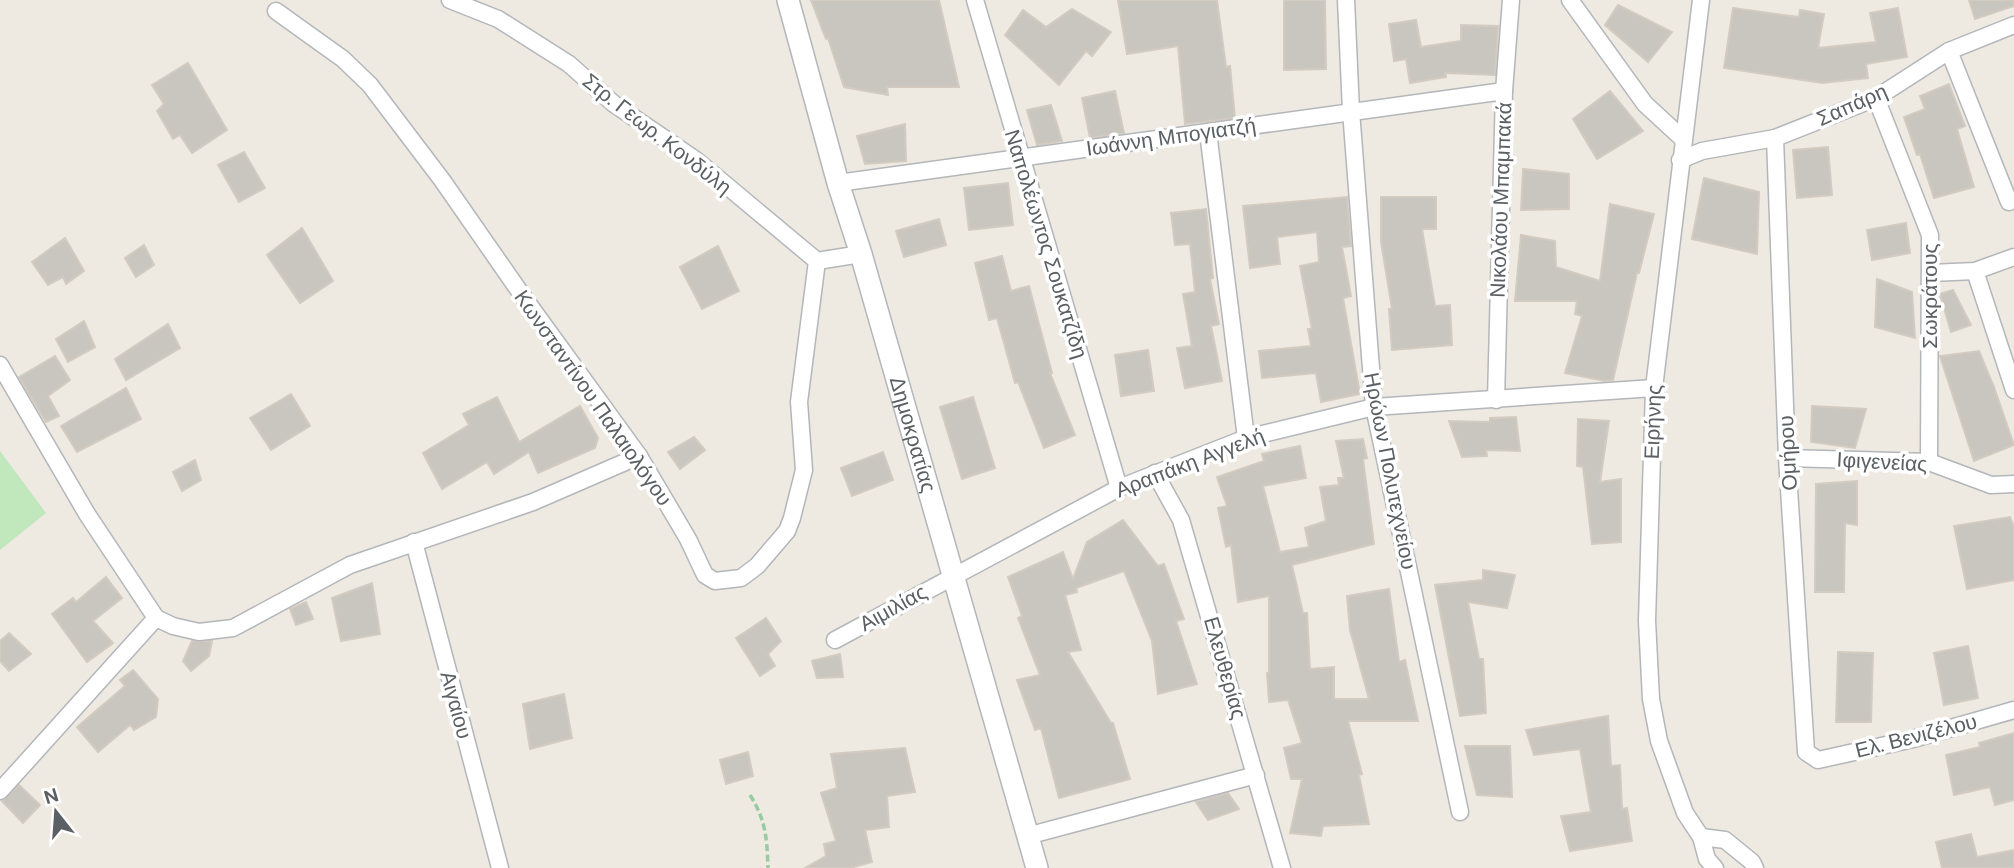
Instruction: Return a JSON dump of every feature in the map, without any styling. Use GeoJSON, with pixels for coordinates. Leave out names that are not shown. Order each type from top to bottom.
{"type":"FeatureCollection","features":[{"type":"Feature","properties":{"kind":"street","name":"Στρ. Γεωρ. Κονδύλη"},"geometry":{"type":"LineString","coordinates":[[450,0],[498,19],[569,64],[614,104],[696,160],[817,261]]}},
{"type":"Feature","properties":{"kind":"street","name":"Δημοκρατίας"},"geometry":{"type":"LineString","coordinates":[[788,0],[838,183],[861,254],[1037,868]]}},
{"type":"Feature","properties":{"kind":"street","name":"Ναπολέωντος Σουκατζίδη"},"geometry":{"type":"LineString","coordinates":[[975,0],[1119,488]]}},
{"type":"Feature","properties":{"kind":"street","name":"Ηρώων Πολυτεχνείου"},"geometry":{"type":"LineString","coordinates":[[1346,0],[1351,111],[1374,407],[1460,812]]}},
{"type":"Feature","properties":{"kind":"street","name":"Νικολάου Μπαμπακά"},"geometry":{"type":"LineString","coordinates":[[1496,400],[1504,91],[1511,0]]}},
{"type":"Feature","properties":{"kind":"street"},"geometry":{"type":"LineString","coordinates":[[1570,0],[1645,104],[1683,139]]}},
{"type":"Feature","properties":{"kind":"street","name":"Ειρήνης"},"geometry":{"type":"LineString","coordinates":[[1701,0],[1654,388],[1647,621],[1651,699],[1659,741],[1685,813],[1701,837],[1707,859],[1715,868]]}},
{"type":"Feature","properties":{"kind":"street","name":"Κωνσταντίνου Παλαιολόγου"},"geometry":{"type":"LineString","coordinates":[[276,11],[343,59],[370,85],[442,180],[639,457],[666,499],[705,575],[715,581],[741,578],[757,566],[786,531],[802,479],[799,402],[817,261]]}},
{"type":"Feature","properties":{"kind":"street","name":"Σαπάρη"},"geometry":{"type":"LineString","coordinates":[[1680,160],[1702,151],[1775,138],[1876,99],[1949,51],[2014,25]]}},
{"type":"Feature","properties":{"kind":"street"},"geometry":{"type":"LineString","coordinates":[[1949,51],[2009,202]]}},
{"type":"Feature","properties":{"kind":"street","name":"Ιωάννη Μπογιατζή"},"geometry":{"type":"LineString","coordinates":[[838,183],[1504,91]]}},
{"type":"Feature","properties":{"kind":"street","name":"Σωκράτους"},"geometry":{"type":"LineString","coordinates":[[1876,99],[1930,232],[1929,462]]}},
{"type":"Feature","properties":{"kind":"street"},"geometry":{"type":"LineString","coordinates":[[1208,132],[1246,438]]}},
{"type":"Feature","properties":{"kind":"street","name":"Ομήρου"},"geometry":{"type":"LineString","coordinates":[[1775,138],[1787,458],[1806,752],[1818,760]]}},
{"type":"Feature","properties":{"kind":"street"},"geometry":{"type":"LineString","coordinates":[[817,261],[861,254]]}},
{"type":"Feature","properties":{"kind":"street"},"geometry":{"type":"LineString","coordinates":[[1931,273],[1975,271],[2014,257]]}},
{"type":"Feature","properties":{"kind":"street"},"geometry":{"type":"LineString","coordinates":[[1975,271],[2014,390]]}},
{"type":"Feature","properties":{"kind":"street"},"geometry":{"type":"LineString","coordinates":[[0,365],[87,514],[156,618],[173,626],[199,632],[233,628],[350,565],[533,502],[639,457]]}},
{"type":"Feature","properties":{"kind":"street","name":"Αραπάκη Αγγελή"},"geometry":{"type":"LineString","coordinates":[[952,575],[1119,488],[1246,438],[1374,407],[1654,388]]}},
{"type":"Feature","properties":{"kind":"street","name":"Ιφιγενείας"},"geometry":{"type":"LineString","coordinates":[[1787,458],[1929,462],[1991,485],[2014,484]]}},
{"type":"Feature","properties":{"kind":"street","name":"Ελευθερίας"},"geometry":{"type":"LineString","coordinates":[[1155,473],[1181,520],[1282,868]]}},
{"type":"Feature","properties":{"kind":"street","name":"Αιγαίου"},"geometry":{"type":"LineString","coordinates":[[414,542],[500,868]]}},
{"type":"Feature","properties":{"kind":"street","name":"Αιμιλίας"},"geometry":{"type":"LineString","coordinates":[[835,640],[952,575]]}},
{"type":"Feature","properties":{"kind":"street"},"geometry":{"type":"LineString","coordinates":[[0,791],[156,618]]}},
{"type":"Feature","properties":{"kind":"street","name":"Ελ. Βενιζέλου"},"geometry":{"type":"LineString","coordinates":[[1818,760],[1913,739],[2014,710]]}},
{"type":"Feature","properties":{"kind":"street"},"geometry":{"type":"LineString","coordinates":[[1027,836],[1256,775]]}},
{"type":"Feature","properties":{"kind":"street"},"geometry":{"type":"LineString","coordinates":[[1701,837],[1725,840],[1752,862],[1755,868]]}},
{"type":"Feature","properties":{"kind":"path"},"geometry":{"type":"LineString","coordinates":[[750,795],[762,814],[768,840],[768,868]]}},
{"type":"Feature","properties":{"kind":"green space"},"geometry":{"type":"Polygon","coordinates":[[[0,451],[46,513],[0,550],[0,451]]]}},
{"type":"Feature","properties":{"kind":"building"},"geometry":{"type":"Polygon","coordinates":[[[811,0],[939,0],[959,87],[887,87],[888,95],[844,87],[828,38],[826,39],[811,0]]]}},
{"type":"Feature","properties":{"kind":"building"},"geometry":{"type":"Polygon","coordinates":[[[1118,0],[1217,0],[1226,67],[1230,66],[1235,118],[1185,124],[1178,46],[1127,54],[1118,0]]]}},
{"type":"Feature","properties":{"kind":"building"},"geometry":{"type":"Polygon","coordinates":[[[1284,0],[1325,0],[1326,69],[1284,70],[1284,0]]]}},
{"type":"Feature","properties":{"kind":"building"},"geometry":{"type":"Polygon","coordinates":[[[1969,0],[2014,0],[2014,6],[1975,19],[1969,0]]]}},
{"type":"Feature","properties":{"kind":"building"},"geometry":{"type":"Polygon","coordinates":[[[1618,5],[1672,32],[1648,62],[1605,25],[1618,5]]]}},
{"type":"Feature","properties":{"kind":"building"},"geometry":{"type":"Polygon","coordinates":[[[1733,8],[1799,17],[1800,10],[1824,14],[1818,48],[1876,42],[1870,13],[1898,8],[1907,57],[1866,64],[1868,78],[1822,83],[1724,68],[1733,8]]]}},
{"type":"Feature","properties":{"kind":"building"},"geometry":{"type":"Polygon","coordinates":[[[1072,9],[1111,32],[1092,56],[1086,51],[1059,85],[1005,35],[1023,10],[1046,27],[1072,9]]]}},
{"type":"Feature","properties":{"kind":"building"},"geometry":{"type":"Polygon","coordinates":[[[1416,20],[1421,47],[1461,41],[1461,25],[1498,26],[1495,75],[1445,73],[1446,77],[1410,83],[1406,59],[1394,61],[1389,24],[1416,20]]]}},
{"type":"Feature","properties":{"kind":"building"},"geometry":{"type":"Polygon","coordinates":[[[188,63],[227,130],[192,153],[180,135],[173,139],[157,111],[164,104],[152,85],[188,63]]]}},
{"type":"Feature","properties":{"kind":"building"},"geometry":{"type":"Polygon","coordinates":[[[1949,84],[1965,126],[1957,129],[1974,187],[1934,198],[1920,154],[1917,155],[1904,117],[1925,109],[1920,96],[1949,84]]]}},
{"type":"Feature","properties":{"kind":"building"},"geometry":{"type":"Polygon","coordinates":[[[1115,91],[1124,133],[1090,138],[1082,98],[1115,91]]]}},
{"type":"Feature","properties":{"kind":"building"},"geometry":{"type":"Polygon","coordinates":[[[1610,91],[1643,131],[1597,159],[1573,119],[1610,91]]]}},
{"type":"Feature","properties":{"kind":"building"},"geometry":{"type":"Polygon","coordinates":[[[1051,105],[1062,141],[1037,145],[1027,110],[1051,105]]]}},
{"type":"Feature","properties":{"kind":"building"},"geometry":{"type":"Polygon","coordinates":[[[905,124],[906,161],[865,164],[857,136],[905,124]]]}},
{"type":"Feature","properties":{"kind":"building"},"geometry":{"type":"Polygon","coordinates":[[[1828,147],[1832,195],[1797,198],[1793,150],[1828,147]]]}},
{"type":"Feature","properties":{"kind":"building"},"geometry":{"type":"Polygon","coordinates":[[[244,152],[265,188],[239,202],[218,165],[244,152]]]}},
{"type":"Feature","properties":{"kind":"building"},"geometry":{"type":"Polygon","coordinates":[[[1523,169],[1569,174],[1569,209],[1521,210],[1523,169]]]}},
{"type":"Feature","properties":{"kind":"building"},"geometry":{"type":"Polygon","coordinates":[[[1704,178],[1759,192],[1757,254],[1692,239],[1704,178]]]}},
{"type":"Feature","properties":{"kind":"building"},"geometry":{"type":"Polygon","coordinates":[[[1008,183],[1013,225],[969,230],[964,188],[1008,183]]]}},
{"type":"Feature","properties":{"kind":"building"},"geometry":{"type":"Polygon","coordinates":[[[1347,197],[1351,246],[1342,247],[1351,296],[1343,298],[1360,394],[1321,402],[1316,373],[1262,378],[1259,351],[1311,346],[1308,329],[1312,329],[1300,266],[1319,262],[1317,232],[1277,237],[1280,264],[1250,268],[1243,206],[1347,197]]]}},
{"type":"Feature","properties":{"kind":"building"},"geometry":{"type":"Polygon","coordinates":[[[1381,197],[1436,197],[1436,229],[1422,229],[1435,306],[1450,305],[1452,345],[1392,350],[1389,309],[1392,309],[1381,242],[1381,197]]]}},
{"type":"Feature","properties":{"kind":"building"},"geometry":{"type":"Polygon","coordinates":[[[1610,204],[1654,214],[1637,273],[1613,380],[1605,381],[1565,373],[1582,316],[1575,314],[1577,301],[1515,301],[1521,235],[1555,241],[1556,267],[1600,281],[1610,204]]]}},
{"type":"Feature","properties":{"kind":"building"},"geometry":{"type":"Polygon","coordinates":[[[1206,209],[1213,278],[1210,279],[1219,324],[1211,326],[1222,381],[1185,388],[1177,348],[1192,346],[1183,294],[1195,292],[1190,244],[1175,245],[1171,213],[1206,209]]]}},
{"type":"Feature","properties":{"kind":"building"},"geometry":{"type":"Polygon","coordinates":[[[939,219],[946,245],[904,257],[896,231],[939,219]]]}},
{"type":"Feature","properties":{"kind":"building"},"geometry":{"type":"Polygon","coordinates":[[[1906,223],[1910,253],[1872,260],[1867,230],[1906,223]]]}},
{"type":"Feature","properties":{"kind":"building"},"geometry":{"type":"Polygon","coordinates":[[[302,228],[333,281],[300,303],[267,255],[302,228]]]}},
{"type":"Feature","properties":{"kind":"building"},"geometry":{"type":"Polygon","coordinates":[[[65,238],[84,271],[66,284],[63,277],[48,285],[32,262],[65,238]]]}},
{"type":"Feature","properties":{"kind":"building"},"geometry":{"type":"Polygon","coordinates":[[[144,245],[154,265],[136,277],[125,258],[144,245]]]}},
{"type":"Feature","properties":{"kind":"building"},"geometry":{"type":"Polygon","coordinates":[[[718,246],[739,291],[702,309],[680,267],[718,246]]]}},
{"type":"Feature","properties":{"kind":"building"},"geometry":{"type":"Polygon","coordinates":[[[1002,256],[1011,291],[1029,286],[1050,373],[1075,435],[1044,448],[1018,382],[1015,383],[997,318],[989,320],[975,263],[1002,256]]]}},
{"type":"Feature","properties":{"kind":"building"},"geometry":{"type":"Polygon","coordinates":[[[1877,279],[1912,292],[1915,338],[1875,327],[1877,279]]]}},
{"type":"Feature","properties":{"kind":"building"},"geometry":{"type":"Polygon","coordinates":[[[1953,290],[1971,325],[1951,332],[1940,294],[1953,290]]]}},
{"type":"Feature","properties":{"kind":"building"},"geometry":{"type":"Polygon","coordinates":[[[84,321],[95,347],[68,362],[56,339],[84,321]]]}},
{"type":"Feature","properties":{"kind":"building"},"geometry":{"type":"Polygon","coordinates":[[[168,324],[180,348],[126,380],[115,359],[168,324]]]}},
{"type":"Feature","properties":{"kind":"building"},"geometry":{"type":"Polygon","coordinates":[[[1148,350],[1154,391],[1121,396],[1115,355],[1148,350]]]}},
{"type":"Feature","properties":{"kind":"building"},"geometry":{"type":"Polygon","coordinates":[[[1979,351],[2014,445],[1974,461],[1940,356],[1979,351]]]}},
{"type":"Feature","properties":{"kind":"building"},"geometry":{"type":"Polygon","coordinates":[[[55,356],[70,380],[48,396],[59,416],[46,422],[19,377],[55,356]]]}},
{"type":"Feature","properties":{"kind":"building"},"geometry":{"type":"Polygon","coordinates":[[[126,388],[141,419],[77,452],[61,426],[126,388]]]}},
{"type":"Feature","properties":{"kind":"building"},"geometry":{"type":"Polygon","coordinates":[[[291,394],[310,426],[271,450],[250,418],[291,394]]]}},
{"type":"Feature","properties":{"kind":"building"},"geometry":{"type":"Polygon","coordinates":[[[497,397],[519,442],[580,406],[598,438],[595,448],[538,473],[529,452],[494,474],[487,462],[442,489],[423,453],[469,425],[463,414],[497,397]]]}},
{"type":"Feature","properties":{"kind":"building"},"geometry":{"type":"Polygon","coordinates":[[[973,397],[995,468],[962,479],[940,407],[973,397]]]}},
{"type":"Feature","properties":{"kind":"building"},"geometry":{"type":"Polygon","coordinates":[[[1812,406],[1866,409],[1855,448],[1811,442],[1812,406]]]}},
{"type":"Feature","properties":{"kind":"building"},"geometry":{"type":"Polygon","coordinates":[[[1516,417],[1520,451],[1486,450],[1487,456],[1462,457],[1449,421],[1490,422],[1490,418],[1516,417]]]}},
{"type":"Feature","properties":{"kind":"building"},"geometry":{"type":"Polygon","coordinates":[[[1578,419],[1609,421],[1600,482],[1621,479],[1621,542],[1592,544],[1583,467],[1577,466],[1578,419]]]}},
{"type":"Feature","properties":{"kind":"building"},"geometry":{"type":"Polygon","coordinates":[[[694,437],[705,450],[680,469],[668,452],[694,437]]]}},
{"type":"Feature","properties":{"kind":"building"},"geometry":{"type":"Polygon","coordinates":[[[1363,439],[1374,544],[1292,565],[1303,613],[1307,613],[1310,669],[1334,667],[1334,699],[1369,699],[1350,630],[1347,596],[1389,589],[1399,662],[1405,660],[1418,721],[1348,721],[1362,774],[1359,775],[1369,824],[1323,826],[1321,836],[1290,833],[1302,779],[1291,779],[1284,748],[1302,743],[1288,700],[1269,702],[1269,596],[1238,602],[1231,545],[1226,547],[1218,508],[1227,506],[1217,477],[1264,461],[1262,454],[1300,446],[1306,478],[1263,486],[1280,552],[1309,547],[1305,528],[1326,521],[1320,487],[1339,485],[1338,478],[1344,478],[1336,441],[1363,439]]]}},
{"type":"Feature","properties":{"kind":"building"},"geometry":{"type":"Polygon","coordinates":[[[883,452],[893,480],[852,496],[841,468],[883,452]]]}},
{"type":"Feature","properties":{"kind":"building"},"geometry":{"type":"Polygon","coordinates":[[[195,460],[201,480],[182,491],[173,472],[195,460]]]}},
{"type":"Feature","properties":{"kind":"building"},"geometry":{"type":"Polygon","coordinates":[[[1857,481],[1857,525],[1845,523],[1844,592],[1815,592],[1816,484],[1857,481]]]}},
{"type":"Feature","properties":{"kind":"building"},"geometry":{"type":"Polygon","coordinates":[[[2010,517],[2014,527],[2014,580],[1967,589],[1954,526],[2010,517]]]}},
{"type":"Feature","properties":{"kind":"building"},"geometry":{"type":"Polygon","coordinates":[[[1123,520],[1158,566],[1164,564],[1184,619],[1176,621],[1197,684],[1158,694],[1152,641],[1124,571],[1076,588],[1077,592],[1065,595],[1081,650],[1068,652],[1113,723],[1130,779],[1059,798],[1041,728],[1035,730],[1017,680],[1040,675],[1018,618],[1022,616],[1008,577],[1063,552],[1073,579],[1087,542],[1123,520]]]}},
{"type":"Feature","properties":{"kind":"building"},"geometry":{"type":"Polygon","coordinates":[[[1483,570],[1515,575],[1507,608],[1468,602],[1479,659],[1483,659],[1486,713],[1460,716],[1435,585],[1483,580],[1483,570]]]}},
{"type":"Feature","properties":{"kind":"building"},"geometry":{"type":"Polygon","coordinates":[[[106,577],[122,598],[93,621],[113,643],[87,662],[52,614],[73,598],[76,602],[106,577]]]}},
{"type":"Feature","properties":{"kind":"building"},"geometry":{"type":"Polygon","coordinates":[[[372,583],[380,634],[341,641],[332,598],[372,583]]]}},
{"type":"Feature","properties":{"kind":"building"},"geometry":{"type":"Polygon","coordinates":[[[306,602],[313,619],[296,625],[290,609],[306,602]]]}},
{"type":"Feature","properties":{"kind":"building"},"geometry":{"type":"Polygon","coordinates":[[[766,618],[781,641],[768,654],[775,666],[760,676],[736,638],[766,618]]]}},
{"type":"Feature","properties":{"kind":"building"},"geometry":{"type":"Polygon","coordinates":[[[9,633],[31,654],[9,671],[0,661],[0,641],[9,633]]]}},
{"type":"Feature","properties":{"kind":"building"},"geometry":{"type":"Polygon","coordinates":[[[192,641],[212,641],[209,656],[191,671],[183,661],[192,641]]]}},
{"type":"Feature","properties":{"kind":"building"},"geometry":{"type":"Polygon","coordinates":[[[1968,646],[1978,698],[1944,705],[1934,653],[1968,646]]]}},
{"type":"Feature","properties":{"kind":"building"},"geometry":{"type":"Polygon","coordinates":[[[1838,652],[1873,653],[1871,722],[1836,722],[1838,652]]]}},
{"type":"Feature","properties":{"kind":"building"},"geometry":{"type":"Polygon","coordinates":[[[840,654],[843,677],[817,678],[812,661],[840,654]]]}},
{"type":"Feature","properties":{"kind":"building"},"geometry":{"type":"Polygon","coordinates":[[[133,670],[158,699],[156,717],[134,730],[130,725],[98,752],[77,727],[125,686],[120,680],[133,670]]]}},
{"type":"Feature","properties":{"kind":"building"},"geometry":{"type":"Polygon","coordinates":[[[564,694],[572,738],[530,749],[523,704],[564,694]]]}},
{"type":"Feature","properties":{"kind":"building"},"geometry":{"type":"Polygon","coordinates":[[[1608,716],[1611,766],[1620,765],[1622,809],[1627,808],[1632,841],[1570,851],[1561,816],[1591,812],[1580,749],[1534,755],[1526,730],[1608,716]]]}},
{"type":"Feature","properties":{"kind":"building"},"geometry":{"type":"Polygon","coordinates":[[[2014,733],[2014,800],[1995,805],[1990,787],[1954,795],[1946,755],[1980,747],[1979,743],[2014,733]]]}},
{"type":"Feature","properties":{"kind":"building"},"geometry":{"type":"Polygon","coordinates":[[[1465,746],[1510,746],[1512,797],[1477,795],[1465,746]]]}},
{"type":"Feature","properties":{"kind":"building"},"geometry":{"type":"Polygon","coordinates":[[[905,748],[915,792],[887,796],[889,827],[865,830],[872,862],[850,868],[805,868],[826,856],[824,844],[836,841],[821,793],[837,788],[831,754],[905,748]]]}},
{"type":"Feature","properties":{"kind":"building"},"geometry":{"type":"Polygon","coordinates":[[[748,752],[753,776],[726,784],[720,760],[748,752]]]}},
{"type":"Feature","properties":{"kind":"building"},"geometry":{"type":"Polygon","coordinates":[[[19,785],[40,805],[23,823],[2,801],[19,785]]]}},
{"type":"Feature","properties":{"kind":"building"},"geometry":{"type":"Polygon","coordinates":[[[1228,793],[1239,809],[1208,820],[1196,802],[1228,793]]]}},
{"type":"Feature","properties":{"kind":"building"},"geometry":{"type":"Polygon","coordinates":[[[1971,834],[1977,857],[2014,850],[2014,868],[1942,868],[1936,842],[1971,834]]]}}]}
